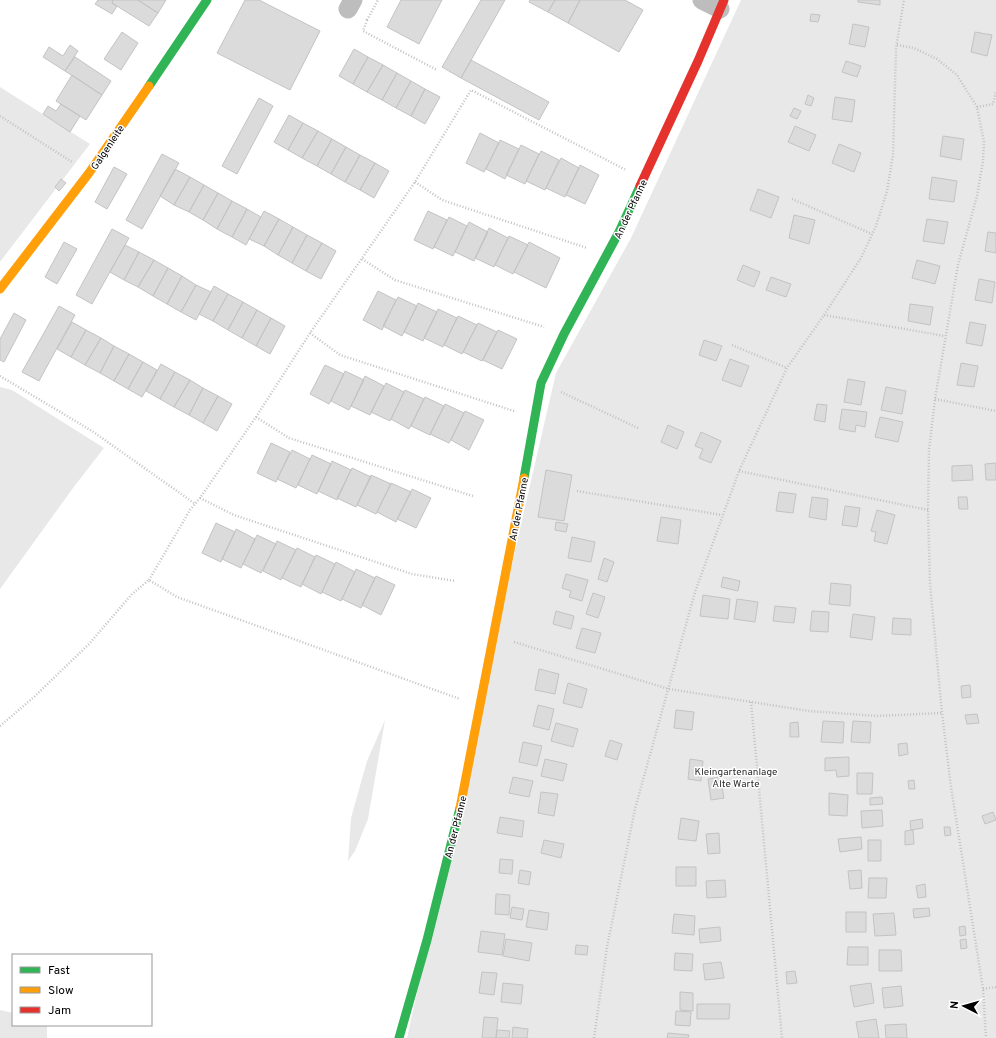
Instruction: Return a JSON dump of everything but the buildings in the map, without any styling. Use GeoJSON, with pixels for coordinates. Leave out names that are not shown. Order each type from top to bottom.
{"type":"FeatureCollection","features":[{"type":"Feature","properties":{"kind":"street","name":"Galgenleite"},"geometry":{"type":"LineString","coordinates":[[0,289],[89,173],[207,0]]}},
{"type":"Feature","properties":{"kind":"street","name":"An der Pfanne"},"geometry":{"type":"LineString","coordinates":[[399,1038],[427,940],[458,818],[481,706],[540,383],[564,334],[608,255],[698,61],[722,5],[702,0]]}},
{"type":"Feature","properties":{"kind":"path"},"geometry":{"type":"LineString","coordinates":[[594,1038],[607,946],[635,809],[695,592],[739,471],[787,368],[861,258],[876,226],[887,191],[893,155],[896,45],[904,0]]}},
{"type":"Feature","properties":{"kind":"path"},"geometry":{"type":"LineString","coordinates":[[367,20],[363,30],[437,70]]}},
{"type":"Feature","properties":{"kind":"path"},"geometry":{"type":"LineString","coordinates":[[896,45],[914,48],[937,60],[957,75],[978,107],[984,142],[983,161],[977,196],[958,265],[935,400],[929,450],[928,510],[930,584],[942,713],[951,787],[983,989],[986,1038]]}},
{"type":"Feature","properties":{"kind":"path"},"geometry":{"type":"LineString","coordinates":[[0,726],[34,697],[89,644],[132,594],[149,580],[194,503],[200,498],[256,417],[310,333],[415,182],[471,90],[644,179]]}},
{"type":"Feature","properties":{"kind":"path"},"geometry":{"type":"LineString","coordinates":[[978,107],[993,104],[996,92]]}},
{"type":"Feature","properties":{"kind":"path"},"geometry":{"type":"LineString","coordinates":[[0,116],[89,173]]}},
{"type":"Feature","properties":{"kind":"path"},"geometry":{"type":"LineString","coordinates":[[415,182],[442,200],[608,255]]}},
{"type":"Feature","properties":{"kind":"path"},"geometry":{"type":"LineString","coordinates":[[792,199],[872,234]]}},
{"type":"Feature","properties":{"kind":"path"},"geometry":{"type":"LineString","coordinates":[[362,259],[395,280],[564,334]]}},
{"type":"Feature","properties":{"kind":"path"},"geometry":{"type":"LineString","coordinates":[[824,315],[945,336]]}},
{"type":"Feature","properties":{"kind":"path"},"geometry":{"type":"LineString","coordinates":[[310,333],[340,355],[515,411]]}},
{"type":"Feature","properties":{"kind":"path"},"geometry":{"type":"LineString","coordinates":[[732,345],[787,368]]}},
{"type":"Feature","properties":{"kind":"path"},"geometry":{"type":"LineString","coordinates":[[0,376],[92,431],[194,503]]}},
{"type":"Feature","properties":{"kind":"path"},"geometry":{"type":"LineString","coordinates":[[540,383],[638,428]]}},
{"type":"Feature","properties":{"kind":"path"},"geometry":{"type":"LineString","coordinates":[[935,400],[996,411]]}},
{"type":"Feature","properties":{"kind":"path"},"geometry":{"type":"LineString","coordinates":[[256,417],[288,438],[473,496]]}},
{"type":"Feature","properties":{"kind":"path"},"geometry":{"type":"LineString","coordinates":[[739,471],[928,510]]}},
{"type":"Feature","properties":{"kind":"path"},"geometry":{"type":"LineString","coordinates":[[577,491],[722,515]]}},
{"type":"Feature","properties":{"kind":"path"},"geometry":{"type":"LineString","coordinates":[[200,498],[234,515],[404,572],[455,581]]}},
{"type":"Feature","properties":{"kind":"path"},"geometry":{"type":"LineString","coordinates":[[149,580],[177,597],[481,706]]}},
{"type":"Feature","properties":{"kind":"path"},"geometry":{"type":"LineString","coordinates":[[507,640],[669,689],[809,711],[878,716],[942,713]]}},
{"type":"Feature","properties":{"kind":"path"},"geometry":{"type":"LineString","coordinates":[[751,702],[782,1038]]}},
{"type":"Feature","properties":{"kind":"path"},"geometry":{"type":"LineString","coordinates":[[983,989],[996,987]]}},
{"type":"Feature","properties":{"kind":"green space","name":"Kleingartenanlage Alte Warte"},"geometry":{"type":"Polygon","coordinates":[[[741,0],[996,0],[996,1038],[407,1038],[556,373],[631,238],[741,0]]]}},
{"type":"Feature","properties":{"kind":"green space"},"geometry":{"type":"Polygon","coordinates":[[[0,87],[90,144],[0,262],[0,87]]]}},
{"type":"Feature","properties":{"kind":"green space"},"geometry":{"type":"Polygon","coordinates":[[[0,387],[12,390],[104,448],[73,488],[0,589],[0,387]]]}},
{"type":"Feature","properties":{"kind":"green space"},"geometry":{"type":"Polygon","coordinates":[[[385,720],[368,819],[355,851],[348,861],[351,818],[367,761],[385,720]]]}},
{"type":"Feature","properties":{"kind":"green space"},"geometry":{"type":"Polygon","coordinates":[[[0,1010],[12,1013],[12,1026],[47,1026],[47,1038],[0,1038],[0,1010]]]}},
{"type":"Feature","properties":{"kind":"traffic: fast"},"geometry":{"type":"LineString","coordinates":[[149,86],[207,0]]}},
{"type":"Feature","properties":{"kind":"traffic: fast"},"geometry":{"type":"LineString","coordinates":[[524,478],[541,383],[564,334],[619,232],[640,186]]}},
{"type":"Feature","properties":{"kind":"traffic: fast"},"geometry":{"type":"LineString","coordinates":[[399,1038],[427,940],[460,808]]}},
{"type":"Feature","properties":{"kind":"traffic: slow"},"geometry":{"type":"LineString","coordinates":[[0,289],[89,173],[149,86]]}},
{"type":"Feature","properties":{"kind":"traffic: slow"},"geometry":{"type":"LineString","coordinates":[[460,808],[524,478]]}},
{"type":"Feature","properties":{"kind":"traffic: jam"},"geometry":{"type":"LineString","coordinates":[[640,186],[698,61],[724,0]]}}]}
